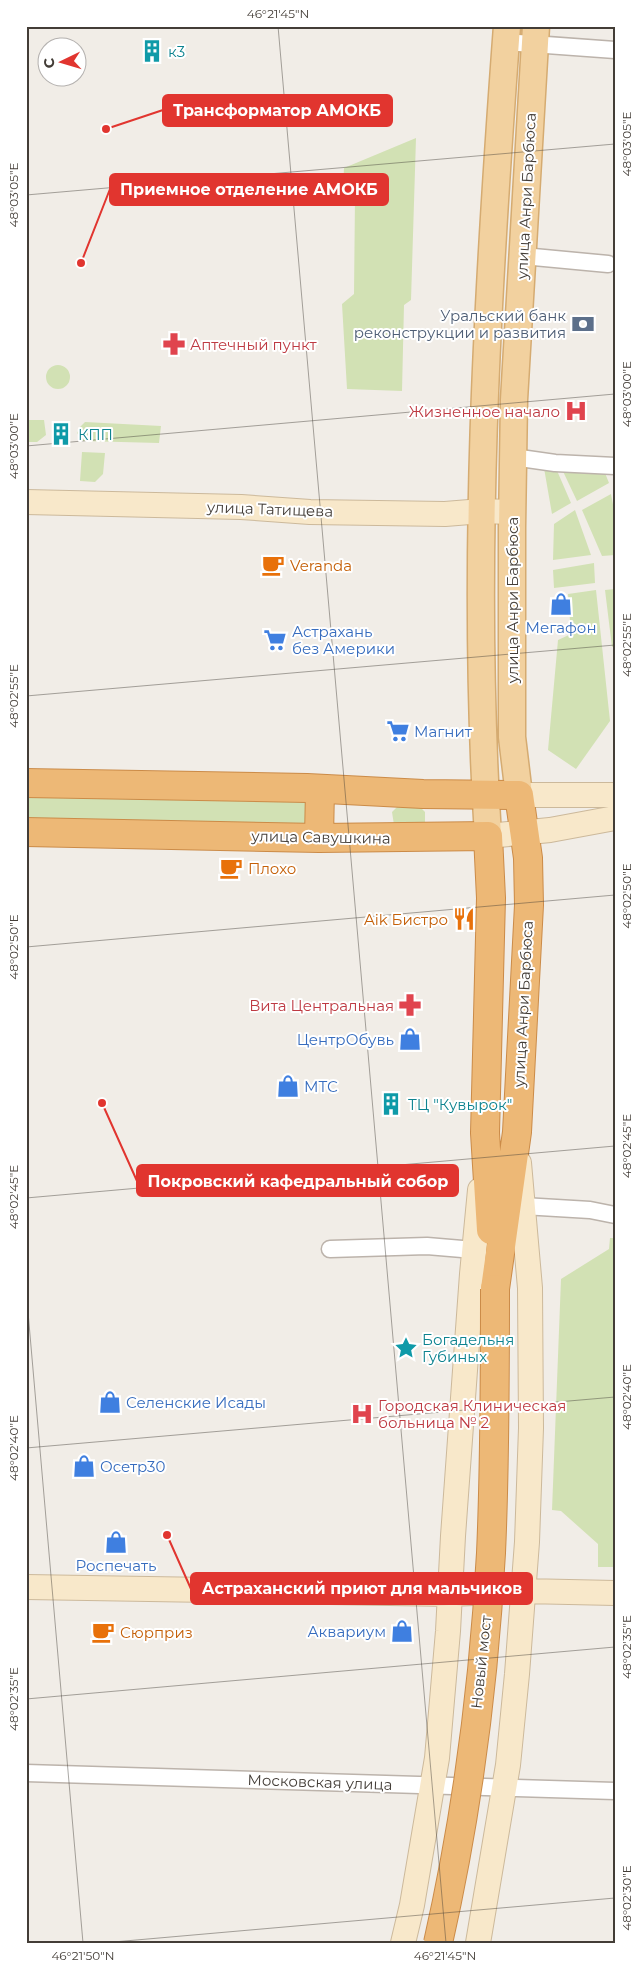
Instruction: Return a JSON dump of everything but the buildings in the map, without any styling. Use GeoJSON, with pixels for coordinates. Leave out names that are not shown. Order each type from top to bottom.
{"type":"FeatureCollection","features":[{"type":"Feature","properties":{"kind":"highway"},"geometry":{"type":"LineString","coordinates":[[26,783],[519,795]]}},
{"type":"Feature","properties":{"kind":"highway"},"geometry":{"type":"LineString","coordinates":[[319,838],[320,789]]}},
{"type":"Feature","properties":{"kind":"highway","name":"улица Анри Барбюса"},"geometry":{"type":"LineString","coordinates":[[495,1288],[517,1132],[529,891],[528,858],[519,795]]}},
{"type":"Feature","properties":{"kind":"highway","name":"улица Савушкина"},"geometry":{"type":"LineString","coordinates":[[26,832],[319,838],[488,836]]}},
{"type":"Feature","properties":{"kind":"highway","name":"улица Анри Барбюса"},"geometry":{"type":"LineString","coordinates":[[488,836],[491,898],[485,1133],[495,1288]]}},
{"type":"Feature","properties":{"kind":"highway","name":"Новый мост"},"geometry":{"type":"LineString","coordinates":[[438,1943],[467,1792],[482,1661],[491,1554],[495,1288]]}},
{"type":"Feature","properties":{"kind":"main road","name":"улица Анри Барбюса"},"geometry":{"type":"LineString","coordinates":[[488,836],[482,738],[484,399],[506,34]]}},
{"type":"Feature","properties":{"kind":"main road","name":"улица Анри Барбюса"},"geometry":{"type":"LineString","coordinates":[[519,795],[512,737],[514,400],[536,35]]}},
{"type":"Feature","properties":{"kind":"main road","name":"улица Татищева"},"geometry":{"type":"LineString","coordinates":[[26,502],[241,507],[310,512],[445,514],[482,511],[513,512]]}},
{"type":"Feature","properties":{"kind":"main road"},"geometry":{"type":"LineString","coordinates":[[519,795],[615,795]]}},
{"type":"Feature","properties":{"kind":"main road","name":"улица Савушкина"},"geometry":{"type":"LineString","coordinates":[[488,836],[550,830],[615,818]]}},
{"type":"Feature","properties":{"kind":"main road"},"geometry":{"type":"LineString","coordinates":[[478,1943],[505,1789],[517,1674],[527,1542],[531,1428],[530,1288],[517,1132]]}},
{"type":"Feature","properties":{"kind":"main road"},"geometry":{"type":"LineString","coordinates":[[403,1943],[412,1905],[437,1758],[474,1250],[485,1133]]}},
{"type":"Feature","properties":{"kind":"main road"},"geometry":{"type":"LineString","coordinates":[[26,1587],[450,1594],[523,1591],[615,1593]]}},
{"type":"Feature","properties":{"kind":"street"},"geometry":{"type":"LineString","coordinates":[[506,34],[536,35],[615,50]]}},
{"type":"Feature","properties":{"kind":"street"},"geometry":{"type":"LineString","coordinates":[[523,256],[608,264]]}},
{"type":"Feature","properties":{"kind":"street"},"geometry":{"type":"LineString","coordinates":[[513,457],[555,463],[615,466]]}},
{"type":"Feature","properties":{"kind":"street"},"geometry":{"type":"LineString","coordinates":[[523,1206],[590,1210],[615,1214]]}},
{"type":"Feature","properties":{"kind":"street"},"geometry":{"type":"LineString","coordinates":[[330,1249],[426,1246],[474,1250]]}},
{"type":"Feature","properties":{"kind":"street","name":"Московская улица"},"geometry":{"type":"LineString","coordinates":[[26,1773],[615,1791]]}},
{"type":"Feature","properties":{"kind":"green space"},"geometry":{"type":"Polygon","coordinates":[[[416,138],[411,300],[404,305],[402,391],[347,389],[342,304],[354,294],[355,198],[343,187],[344,168],[416,138]]]}},
{"type":"Feature","properties":{"kind":"green space"},"geometry":{"type":"Polygon","coordinates":[[[58,365],[67,368],[70,377],[67,386],[58,389],[49,386],[46,377],[49,368],[58,365]]]}},
{"type":"Feature","properties":{"kind":"green space"},"geometry":{"type":"Polygon","coordinates":[[[26,420],[44,420],[46,435],[37,442],[26,442],[26,420]]]}},
{"type":"Feature","properties":{"kind":"green space"},"geometry":{"type":"Polygon","coordinates":[[[85,422],[161,426],[159,443],[83,441],[77,433],[85,422]]]}},
{"type":"Feature","properties":{"kind":"green space"},"geometry":{"type":"Polygon","coordinates":[[[82,452],[105,453],[103,474],[95,482],[80,481],[82,452]]]}},
{"type":"Feature","properties":{"kind":"green space"},"geometry":{"type":"Polygon","coordinates":[[[560,465],[603,468],[609,483],[577,501],[560,465]]]}},
{"type":"Feature","properties":{"kind":"green space"},"geometry":{"type":"Polygon","coordinates":[[[555,466],[571,503],[552,514],[544,468],[555,466]]]}},
{"type":"Feature","properties":{"kind":"green space"},"geometry":{"type":"Polygon","coordinates":[[[611,494],[615,515],[615,555],[602,556],[582,510],[611,494]]]}},
{"type":"Feature","properties":{"kind":"green space"},"geometry":{"type":"Polygon","coordinates":[[[575,510],[591,555],[553,560],[554,524],[575,510]]]}},
{"type":"Feature","properties":{"kind":"green space"},"geometry":{"type":"Polygon","coordinates":[[[594,563],[595,583],[554,588],[553,570],[594,563]]]}},
{"type":"Feature","properties":{"kind":"green space"},"geometry":{"type":"Polygon","coordinates":[[[615,589],[615,646],[612,647],[605,590],[615,589]]]}},
{"type":"Feature","properties":{"kind":"green space"},"geometry":{"type":"Polygon","coordinates":[[[596,590],[610,721],[576,769],[548,750],[558,640],[571,634],[568,594],[596,590]]]}},
{"type":"Feature","properties":{"kind":"green space"},"geometry":{"type":"Polygon","coordinates":[[[26,783],[320,789],[319,838],[26,832],[26,783]]]}},
{"type":"Feature","properties":{"kind":"green space"},"geometry":{"type":"Polygon","coordinates":[[[398,806],[421,808],[425,812],[425,825],[394,825],[392,812],[398,806]]]}},
{"type":"Feature","properties":{"kind":"green space"},"geometry":{"type":"Polygon","coordinates":[[[610,1238],[615,1238],[615,1567],[598,1567],[598,1544],[561,1511],[552,1510],[561,1279],[609,1249],[610,1238]]]}},
{"type":"Feature","properties":{"kind":"place","name":"к3"},"geometry":{"type":"Point","coordinates":[152,51]}},
{"type":"Feature","properties":{"kind":"place","name":"Трансформатор АМОКБ"},"geometry":{"type":"Point","coordinates":[106,129]}},
{"type":"Feature","properties":{"kind":"place","name":"Приемное отделение АМОКБ"},"geometry":{"type":"Point","coordinates":[81,263]}},
{"type":"Feature","properties":{"kind":"place","name":"Уральский банк реконструкции и развития"},"geometry":{"type":"Point","coordinates":[583,324]}},
{"type":"Feature","properties":{"kind":"place","name":"Аптечный пункт"},"geometry":{"type":"Point","coordinates":[174,344]}},
{"type":"Feature","properties":{"kind":"place","name":"Жизненное начало"},"geometry":{"type":"Point","coordinates":[576,411]}},
{"type":"Feature","properties":{"kind":"place","name":"КПП"},"geometry":{"type":"Point","coordinates":[61,434]}},
{"type":"Feature","properties":{"kind":"place","name":"Veranda"},"geometry":{"type":"Point","coordinates":[273,565]}},
{"type":"Feature","properties":{"kind":"place","name":"Мегафон"},"geometry":{"type":"Point","coordinates":[561,604]}},
{"type":"Feature","properties":{"kind":"place","name":"Астрахань без Америки"},"geometry":{"type":"Point","coordinates":[275,640]}},
{"type":"Feature","properties":{"kind":"place","name":"Магнит"},"geometry":{"type":"Point","coordinates":[398,731]}},
{"type":"Feature","properties":{"kind":"place","name":"Плохо"},"geometry":{"type":"Point","coordinates":[231,868]}},
{"type":"Feature","properties":{"kind":"place","name":"Aik Бистро"},"geometry":{"type":"Point","coordinates":[464,919]}},
{"type":"Feature","properties":{"kind":"place","name":"Вита Центральная"},"geometry":{"type":"Point","coordinates":[410,1005]}},
{"type":"Feature","properties":{"kind":"place","name":"ЦентрОбувь"},"geometry":{"type":"Point","coordinates":[410,1039]}},
{"type":"Feature","properties":{"kind":"place","name":"МТС"},"geometry":{"type":"Point","coordinates":[288,1086]}},
{"type":"Feature","properties":{"kind":"place","name":"Покровский кафедральный собор"},"geometry":{"type":"Point","coordinates":[102,1103]}},
{"type":"Feature","properties":{"kind":"place","name":"ТЦ \"Кувырок\""},"geometry":{"type":"Point","coordinates":[391,1104]}},
{"type":"Feature","properties":{"kind":"place","name":"Богадельня Губиных"},"geometry":{"type":"Point","coordinates":[406,1348]}},
{"type":"Feature","properties":{"kind":"place","name":"Селенские Исады"},"geometry":{"type":"Point","coordinates":[110,1402]}},
{"type":"Feature","properties":{"kind":"place","name":"Городская Клиническая больница № 2"},"geometry":{"type":"Point","coordinates":[362,1414]}},
{"type":"Feature","properties":{"kind":"place","name":"Осетр30"},"geometry":{"type":"Point","coordinates":[84,1466]}},
{"type":"Feature","properties":{"kind":"place","name":"Астраханский приют для мальчиков"},"geometry":{"type":"Point","coordinates":[167,1535]}},
{"type":"Feature","properties":{"kind":"place","name":"Роспечать"},"geometry":{"type":"Point","coordinates":[116,1542]}},
{"type":"Feature","properties":{"kind":"place","name":"Аквариум"},"geometry":{"type":"Point","coordinates":[402,1631]}},
{"type":"Feature","properties":{"kind":"place","name":"Сюрприз"},"geometry":{"type":"Point","coordinates":[103,1632]}}]}
